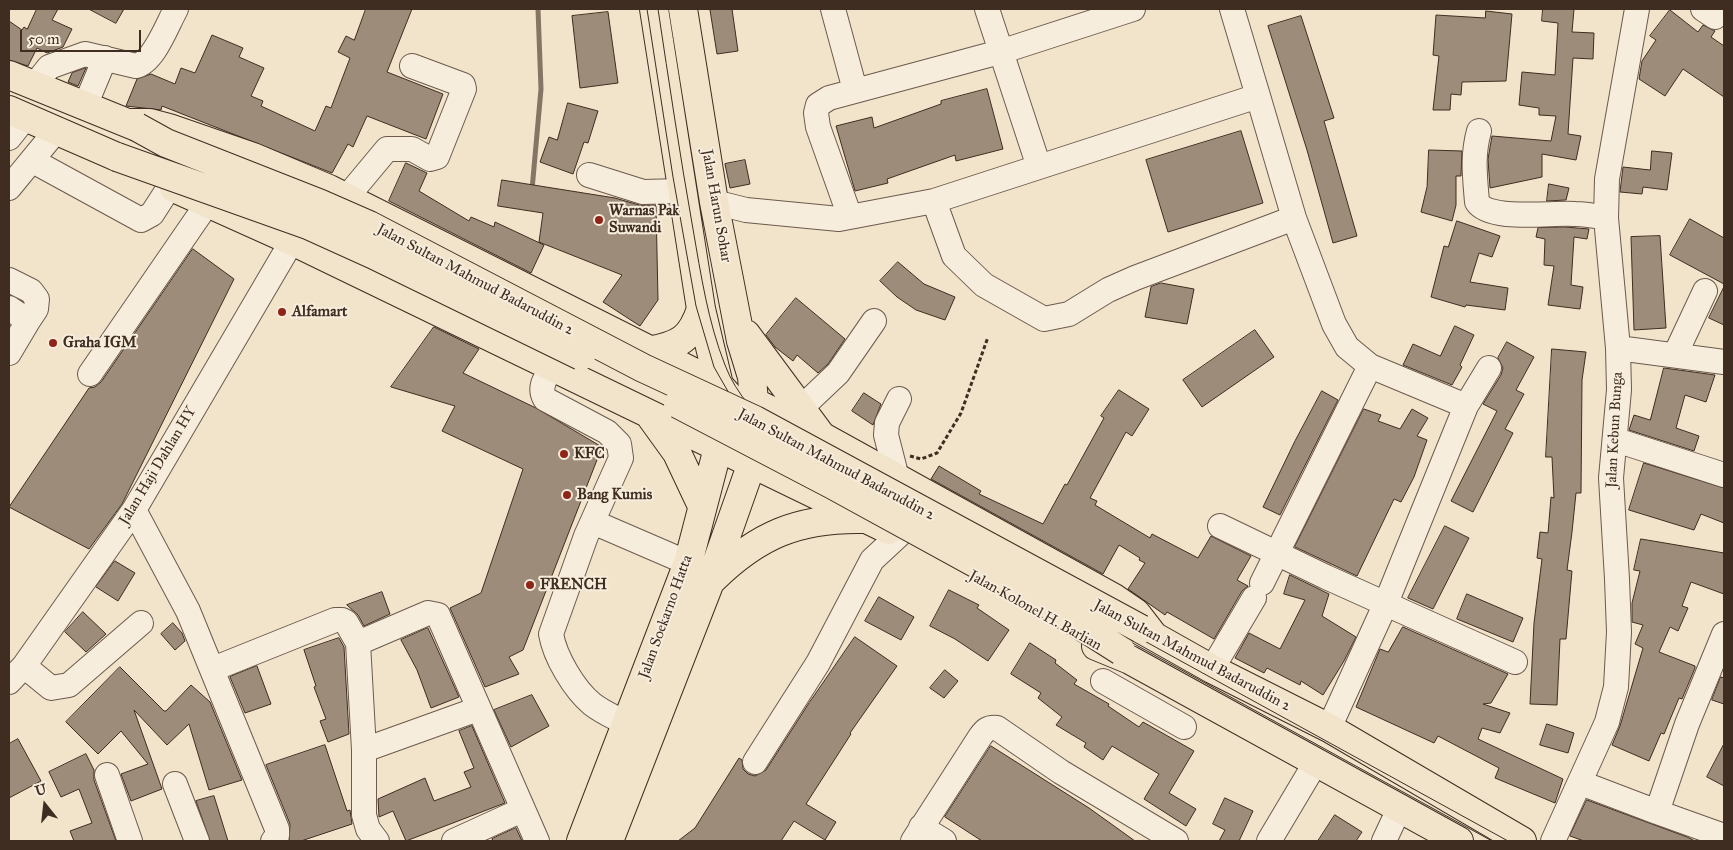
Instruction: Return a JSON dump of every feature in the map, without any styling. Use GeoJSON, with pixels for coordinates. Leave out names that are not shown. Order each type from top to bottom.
{"type":"FeatureCollection","features":[{"type":"Feature","properties":{"kind":"highway","name":"Jalan Harun Sohar"},"geometry":{"type":"LineString","coordinates":[[654,9],[701,309],[719,385]]}},
{"type":"Feature","properties":{"kind":"highway","name":"Jalan Harun Sohar"},"geometry":{"type":"LineString","coordinates":[[683,9],[714,202],[737,323],[752,377],[746,408]]}},
{"type":"Feature","properties":{"kind":"highway"},"geometry":{"type":"LineString","coordinates":[[9,75],[134,125],[150,123],[253,157],[355,201],[638,346],[719,385],[730,398],[746,408],[823,438],[897,478],[1114,598],[1136,613],[1147,632]]}},
{"type":"Feature","properties":{"kind":"highway"},"geometry":{"type":"LineString","coordinates":[[14,122],[55,132],[114,156]]}},
{"type":"Feature","properties":{"kind":"highway","name":"Jalan Sultan Mahmud Badaruddin 2"},"geometry":{"type":"LineString","coordinates":[[134,125],[166,143],[369,225],[643,368],[756,420],[1212,669],[1329,728],[1522,841]]}},
{"type":"Feature","properties":{"kind":"highway","name":"Jalan Sultan Mahmud Badaruddin 2"},"geometry":{"type":"LineString","coordinates":[[114,156],[224,194],[308,226],[372,254],[666,397],[833,485],[1030,593],[1133,660]]}},
{"type":"Feature","properties":{"kind":"highway","name":"Jalan Kolonel H. Barlian"},"geometry":{"type":"LineString","coordinates":[[114,156],[207,204],[292,241],[553,366],[718,448],[869,519],[1089,643],[1133,660],[1459,841]]}},
{"type":"Feature","properties":{"kind":"highway"},"geometry":{"type":"LineString","coordinates":[[606,392],[622,379],[628,357],[638,346],[669,347],[682,341],[694,330],[701,309]]}},
{"type":"Feature","properties":{"kind":"highway"},"geometry":{"type":"LineString","coordinates":[[737,323],[823,438]]}},
{"type":"Feature","properties":{"kind":"highway","name":"Jalan Soekarno Hatta"},"geometry":{"type":"LineString","coordinates":[[581,841],[688,562],[718,448],[719,385]]}},
{"type":"Feature","properties":{"kind":"highway"},"geometry":{"type":"LineString","coordinates":[[718,448],[728,425],[746,408]]}},
{"type":"Feature","properties":{"kind":"highway","name":"Jalan Soekarno Hatta"},"geometry":{"type":"LineString","coordinates":[[609,841],[710,582],[752,463],[746,408]]}},
{"type":"Feature","properties":{"kind":"highway"},"geometry":{"type":"LineString","coordinates":[[650,415],[677,453],[702,506]]}},
{"type":"Feature","properties":{"kind":"highway"},"geometry":{"type":"LineString","coordinates":[[797,485],[795,474],[799,451],[806,443],[813,439],[823,438]]}},
{"type":"Feature","properties":{"kind":"highway"},"geometry":{"type":"LineString","coordinates":[[710,582],[735,557],[783,530],[825,521],[869,519]]}},
{"type":"Feature","properties":{"kind":"street"},"geometry":{"type":"LineString","coordinates":[[34,86],[49,67],[85,54],[136,66],[144,63],[149,60],[176,9]]}},
{"type":"Feature","properties":{"kind":"street"},"geometry":{"type":"LineString","coordinates":[[833,9],[855,90]]}},
{"type":"Feature","properties":{"kind":"street"},"geometry":{"type":"LineString","coordinates":[[986,9],[1039,167]]}},
{"type":"Feature","properties":{"kind":"street"},"geometry":{"type":"LineString","coordinates":[[850,217],[816,113],[818,104],[829,98],[855,90],[1000,52],[1133,9]]}},
{"type":"Feature","properties":{"kind":"street"},"geometry":{"type":"LineString","coordinates":[[1232,9],[1294,218],[1334,324],[1347,347],[1370,366],[1466,406]]}},
{"type":"Feature","properties":{"kind":"street","name":"Jalan Kebun Bunga"},"geometry":{"type":"LineString","coordinates":[[1553,841],[1581,783],[1606,722],[1616,687],[1619,632],[1611,492],[1619,390],[1618,348],[1606,218],[1607,179],[1637,9]]}},
{"type":"Feature","properties":{"kind":"street"},"geometry":{"type":"LineString","coordinates":[[85,106],[105,58]]}},
{"type":"Feature","properties":{"kind":"street"},"geometry":{"type":"LineString","coordinates":[[355,201],[370,169],[381,154],[393,148],[412,149],[430,159],[435,159],[448,133],[464,89],[463,85],[412,66]]}},
{"type":"Feature","properties":{"kind":"street"},"geometry":{"type":"LineString","coordinates":[[714,202],[746,210],[839,219],[934,201],[1258,96]]}},
{"type":"Feature","properties":{"kind":"street"},"geometry":{"type":"LineString","coordinates":[[9,188],[55,132]]}},
{"type":"Feature","properties":{"kind":"street"},"geometry":{"type":"LineString","coordinates":[[1479,132],[1474,148],[1473,161],[1477,202],[1481,207],[1490,211],[1524,214],[1574,214],[1606,218]]}},
{"type":"Feature","properties":{"kind":"street"},"geometry":{"type":"LineString","coordinates":[[33,161],[141,220],[152,214],[170,186]]}},
{"type":"Feature","properties":{"kind":"street"},"geometry":{"type":"LineString","coordinates":[[589,175],[643,192],[682,191]]}},
{"type":"Feature","properties":{"kind":"street"},"geometry":{"type":"LineString","coordinates":[[934,201],[954,256],[984,285],[1044,319],[1070,314],[1108,290],[1135,278],[1294,218]]}},
{"type":"Feature","properties":{"kind":"street"},"geometry":{"type":"LineString","coordinates":[[90,374],[207,204]]}},
{"type":"Feature","properties":{"kind":"street","name":"Jalan Haji Dahlan HY"},"geometry":{"type":"LineString","coordinates":[[16,674],[134,510],[292,241]]}},
{"type":"Feature","properties":{"kind":"street"},"geometry":{"type":"LineString","coordinates":[[9,280],[31,290],[37,299],[36,309],[9,353]]}},
{"type":"Feature","properties":{"kind":"street"},"geometry":{"type":"LineString","coordinates":[[1675,355],[1705,290]]}},
{"type":"Feature","properties":{"kind":"street"},"geometry":{"type":"LineString","coordinates":[[9,308],[28,321]]}},
{"type":"Feature","properties":{"kind":"street"},"geometry":{"type":"LineString","coordinates":[[801,408],[838,372],[874,321]]}},
{"type":"Feature","properties":{"kind":"street"},"geometry":{"type":"LineString","coordinates":[[1618,348],[1724,362]]}},
{"type":"Feature","properties":{"kind":"street"},"geometry":{"type":"LineString","coordinates":[[553,366],[542,383],[541,393],[545,399],[607,432],[619,444],[620,458],[593,522],[551,634],[553,649],[564,670],[592,704],[627,724]]}},
{"type":"Feature","properties":{"kind":"street"},"geometry":{"type":"LineString","coordinates":[[1212,669],[1258,590],[1370,366]]}},
{"type":"Feature","properties":{"kind":"street"},"geometry":{"type":"LineString","coordinates":[[1329,728],[1386,603],[1466,406],[1489,368]]}},
{"type":"Feature","properties":{"kind":"street"},"geometry":{"type":"LineString","coordinates":[[897,478],[886,435],[887,423],[899,399]]}},
{"type":"Feature","properties":{"kind":"street"},"geometry":{"type":"LineString","coordinates":[[1616,440],[1724,475]]}},
{"type":"Feature","properties":{"kind":"street"},"geometry":{"type":"LineString","coordinates":[[134,510],[166,568],[213,669],[277,829],[273,841]]}},
{"type":"Feature","properties":{"kind":"street"},"geometry":{"type":"LineString","coordinates":[[593,522],[688,562]]}},
{"type":"Feature","properties":{"kind":"street"},"geometry":{"type":"LineString","coordinates":[[1220,526],[1515,662]]}},
{"type":"Feature","properties":{"kind":"street"},"geometry":{"type":"LineString","coordinates":[[755,762],[818,663],[872,560],[899,535]]}},
{"type":"Feature","properties":{"kind":"street"},"geometry":{"type":"LineString","coordinates":[[358,643],[428,613],[438,614],[537,841]]}},
{"type":"Feature","properties":{"kind":"street"},"geometry":{"type":"LineString","coordinates":[[213,669],[335,620],[346,622],[358,643],[364,750],[364,815],[368,829],[377,841]]}},
{"type":"Feature","properties":{"kind":"street"},"geometry":{"type":"LineString","coordinates":[[16,674],[51,688],[69,685],[141,623]]}},
{"type":"Feature","properties":{"kind":"street"},"geometry":{"type":"LineString","coordinates":[[1657,812],[1687,724],[1724,634]]}},
{"type":"Feature","properties":{"kind":"street"},"geometry":{"type":"LineString","coordinates":[[1131,697],[1133,660]]}},
{"type":"Feature","properties":{"kind":"street"},"geometry":{"type":"LineString","coordinates":[[1103,681],[1184,727]]}},
{"type":"Feature","properties":{"kind":"street"},"geometry":{"type":"LineString","coordinates":[[364,750],[478,709]]}},
{"type":"Feature","properties":{"kind":"street"},"geometry":{"type":"LineString","coordinates":[[944,841],[917,834],[984,730],[990,727],[997,728],[1061,772],[1176,841]]}},
{"type":"Feature","properties":{"kind":"street"},"geometry":{"type":"LineString","coordinates":[[1269,841],[1316,762]]}},
{"type":"Feature","properties":{"kind":"street"},"geometry":{"type":"LineString","coordinates":[[107,775],[130,841]]}},
{"type":"Feature","properties":{"kind":"street"},"geometry":{"type":"LineString","coordinates":[[1581,783],[1724,836]]}},
{"type":"Feature","properties":{"kind":"street"},"geometry":{"type":"LineString","coordinates":[[175,784],[197,841]]}},
{"type":"Feature","properties":{"kind":"street"},"geometry":{"type":"LineString","coordinates":[[1384,841],[1399,809]]}},
{"type":"Feature","properties":{"kind":"street"},"geometry":{"type":"LineString","coordinates":[[454,841],[522,810]]}},
{"type":"Feature","properties":{"kind":"path"},"geometry":{"type":"LineString","coordinates":[[890,452],[921,459],[937,453],[961,412],[988,337]]}},
{"type":"Feature","properties":{"kind":"building"},"geometry":{"type":"Polygon","coordinates":[[[37,9],[58,9],[52,20],[72,29],[63,47],[47,53],[37,48],[28,66],[9,60],[9,21],[22,30],[24,27],[27,29],[37,9]]]}},
{"type":"Feature","properties":{"kind":"building"},"geometry":{"type":"Polygon","coordinates":[[[89,9],[124,9],[116,23],[89,9]]]}},
{"type":"Feature","properties":{"kind":"building"},"geometry":{"type":"Polygon","coordinates":[[[366,9],[412,9],[387,72],[443,94],[426,139],[367,116],[353,147],[348,144],[332,173],[162,106],[161,110],[126,106],[137,79],[151,74],[175,84],[181,68],[195,73],[212,35],[243,48],[239,57],[264,68],[251,96],[263,101],[261,106],[315,131],[326,106],[331,108],[350,58],[338,52],[346,36],[354,40],[366,9]]]}},
{"type":"Feature","properties":{"kind":"building"},"geometry":{"type":"Polygon","coordinates":[[[732,9],[738,51],[717,54],[710,10],[732,9]]]}},
{"type":"Feature","properties":{"kind":"building"},"geometry":{"type":"Polygon","coordinates":[[[1543,9],[1574,9],[1572,32],[1594,33],[1593,59],[1573,58],[1568,134],[1581,136],[1576,160],[1542,154],[1542,177],[1490,188],[1488,159],[1492,136],[1551,141],[1556,116],[1539,115],[1539,108],[1519,105],[1522,72],[1555,75],[1558,23],[1542,21],[1543,9]]]}},
{"type":"Feature","properties":{"kind":"building"},"geometry":{"type":"Polygon","coordinates":[[[1670,10],[1698,32],[1703,25],[1715,31],[1711,37],[1724,46],[1724,97],[1683,69],[1665,96],[1639,79],[1642,61],[1656,40],[1650,36],[1670,10]]]}},
{"type":"Feature","properties":{"kind":"building"},"geometry":{"type":"Polygon","coordinates":[[[1486,11],[1512,14],[1506,81],[1462,82],[1461,95],[1451,94],[1450,110],[1433,110],[1439,56],[1433,55],[1436,15],[1485,18],[1486,11]]]}},
{"type":"Feature","properties":{"kind":"building"},"geometry":{"type":"Polygon","coordinates":[[[608,12],[618,83],[580,88],[572,16],[608,12]]]}},
{"type":"Feature","properties":{"kind":"building"},"geometry":{"type":"Polygon","coordinates":[[[1301,16],[1334,118],[1324,121],[1357,236],[1333,243],[1307,150],[1268,26],[1301,16]]]}},
{"type":"Feature","properties":{"kind":"building"},"geometry":{"type":"Polygon","coordinates":[[[86,68],[78,86],[68,82],[72,73],[86,68]]]}},
{"type":"Feature","properties":{"kind":"building"},"geometry":{"type":"Polygon","coordinates":[[[987,89],[1003,149],[956,161],[955,155],[887,179],[888,183],[855,191],[836,126],[872,117],[874,128],[941,104],[941,101],[987,89]]]}},
{"type":"Feature","properties":{"kind":"building"},"geometry":{"type":"Polygon","coordinates":[[[568,103],[598,111],[588,143],[584,142],[573,174],[540,162],[549,137],[557,140],[568,103]]]}},
{"type":"Feature","properties":{"kind":"building"},"geometry":{"type":"Polygon","coordinates":[[[1241,131],[1263,203],[1168,232],[1146,160],[1241,131]]]}},
{"type":"Feature","properties":{"kind":"building"},"geometry":{"type":"Polygon","coordinates":[[[1429,150],[1462,151],[1461,176],[1456,176],[1456,205],[1452,221],[1421,212],[1427,187],[1429,150]]]}},
{"type":"Feature","properties":{"kind":"building"},"geometry":{"type":"Polygon","coordinates":[[[1652,151],[1672,153],[1667,190],[1643,187],[1642,194],[1620,192],[1623,167],[1650,170],[1652,151]]]}},
{"type":"Feature","properties":{"kind":"building"},"geometry":{"type":"Polygon","coordinates":[[[745,160],[750,184],[730,188],[725,164],[745,160]]]}},
{"type":"Feature","properties":{"kind":"building"},"geometry":{"type":"Polygon","coordinates":[[[406,163],[427,173],[419,191],[469,221],[471,217],[494,227],[495,222],[544,245],[531,273],[389,201],[406,163]]]}},
{"type":"Feature","properties":{"kind":"building","name":"Warnas Pak Suwandi"},"geometry":{"type":"Polygon","coordinates":[[[502,180],[615,198],[639,205],[656,205],[658,300],[640,326],[603,302],[622,275],[539,242],[543,213],[498,206],[502,180]]]}},
{"type":"Feature","properties":{"kind":"building"},"geometry":{"type":"Polygon","coordinates":[[[1549,184],[1569,188],[1566,200],[1547,201],[1549,184]]]}},
{"type":"Feature","properties":{"kind":"building"},"geometry":{"type":"Polygon","coordinates":[[[1690,219],[1724,238],[1724,284],[1670,255],[1690,219]]]}},
{"type":"Feature","properties":{"kind":"building"},"geometry":{"type":"Polygon","coordinates":[[[1457,221],[1500,236],[1492,257],[1479,253],[1470,282],[1508,288],[1505,310],[1466,305],[1465,307],[1431,297],[1444,246],[1448,247],[1457,221]]]}},
{"type":"Feature","properties":{"kind":"building"},"geometry":{"type":"Polygon","coordinates":[[[1565,227],[1589,229],[1587,239],[1574,237],[1571,285],[1583,287],[1580,309],[1548,305],[1554,266],[1544,265],[1545,239],[1536,237],[1538,228],[1565,227]]]}},
{"type":"Feature","properties":{"kind":"building"},"geometry":{"type":"Polygon","coordinates":[[[1660,236],[1666,328],[1634,330],[1631,237],[1660,236]]]}},
{"type":"Feature","properties":{"kind":"building"},"geometry":{"type":"Polygon","coordinates":[[[193,249],[234,279],[122,504],[89,549],[9,507],[89,388],[95,387],[101,382],[193,249]]]}},
{"type":"Feature","properties":{"kind":"building"},"geometry":{"type":"Polygon","coordinates":[[[898,262],[924,284],[955,297],[945,320],[916,310],[897,297],[880,281],[898,262]]]}},
{"type":"Feature","properties":{"kind":"building"},"geometry":{"type":"Polygon","coordinates":[[[1161,283],[1194,289],[1187,324],[1145,317],[1151,287],[1161,283]]]}},
{"type":"Feature","properties":{"kind":"building"},"geometry":{"type":"Polygon","coordinates":[[[1724,287],[1724,325],[1709,318],[1724,287]]]}},
{"type":"Feature","properties":{"kind":"building"},"geometry":{"type":"Polygon","coordinates":[[[796,298],[845,339],[828,364],[818,373],[797,355],[793,361],[775,347],[766,335],[796,298]]]}},
{"type":"Feature","properties":{"kind":"building"},"geometry":{"type":"Polygon","coordinates":[[[1455,326],[1474,335],[1460,365],[1462,367],[1452,385],[1403,365],[1413,344],[1440,356],[1455,326]]]}},
{"type":"Feature","properties":{"kind":"building"},"geometry":{"type":"Polygon","coordinates":[[[434,327],[479,349],[463,373],[536,408],[602,447],[523,650],[509,657],[519,674],[485,687],[450,608],[481,593],[523,469],[442,431],[455,406],[391,387],[434,327]]]}},
{"type":"Feature","properties":{"kind":"building"},"geometry":{"type":"Polygon","coordinates":[[[1255,330],[1274,357],[1202,407],[1183,380],[1255,330]]]}},
{"type":"Feature","properties":{"kind":"building"},"geometry":{"type":"Polygon","coordinates":[[[1507,342],[1534,357],[1516,390],[1524,394],[1505,429],[1513,433],[1473,512],[1451,501],[1497,411],[1483,404],[1501,375],[1503,368],[1498,358],[1507,342]]]}},
{"type":"Feature","properties":{"kind":"building"},"geometry":{"type":"Polygon","coordinates":[[[1552,349],[1586,352],[1582,380],[1581,493],[1576,493],[1567,570],[1572,571],[1566,639],[1560,639],[1557,705],[1530,704],[1534,623],[1542,559],[1537,558],[1540,532],[1548,533],[1551,497],[1554,498],[1552,457],[1546,457],[1552,349]]]}},
{"type":"Feature","properties":{"kind":"building"},"geometry":{"type":"Polygon","coordinates":[[[1664,368],[1715,375],[1706,402],[1685,395],[1676,428],[1699,436],[1694,451],[1629,430],[1634,415],[1650,420],[1664,368]]]}},
{"type":"Feature","properties":{"kind":"building"},"geometry":{"type":"Polygon","coordinates":[[[1119,390],[1149,409],[1132,436],[1126,432],[1090,498],[1097,501],[1095,505],[1150,538],[1152,534],[1198,558],[1211,536],[1251,556],[1237,580],[1248,586],[1242,591],[1214,639],[1167,612],[1165,615],[1128,589],[1145,563],[1119,545],[1103,574],[931,479],[939,466],[981,491],[979,494],[1043,524],[1104,418],[1101,416],[1119,390]]]}},
{"type":"Feature","properties":{"kind":"building"},"geometry":{"type":"Polygon","coordinates":[[[1322,391],[1338,400],[1280,515],[1263,507],[1322,391]]]}},
{"type":"Feature","properties":{"kind":"building"},"geometry":{"type":"Polygon","coordinates":[[[864,393],[881,404],[873,425],[852,411],[864,393]]]}},
{"type":"Feature","properties":{"kind":"building"},"geometry":{"type":"Polygon","coordinates":[[[1364,409],[1381,415],[1378,421],[1400,429],[1412,409],[1428,418],[1417,436],[1427,440],[1414,477],[1401,502],[1394,499],[1357,576],[1295,547],[1364,409]]]}},
{"type":"Feature","properties":{"kind":"building"},"geometry":{"type":"Polygon","coordinates":[[[1644,463],[1724,488],[1724,523],[1701,514],[1694,530],[1629,510],[1644,463]]]}},
{"type":"Feature","properties":{"kind":"building"},"geometry":{"type":"Polygon","coordinates":[[[1445,526],[1469,538],[1433,609],[1408,598],[1445,526]]]}},
{"type":"Feature","properties":{"kind":"building"},"geometry":{"type":"Polygon","coordinates":[[[1641,539],[1724,553],[1724,594],[1691,582],[1682,606],[1688,608],[1678,631],[1670,627],[1659,652],[1695,666],[1695,668],[1682,699],[1679,698],[1664,734],[1661,733],[1649,761],[1612,745],[1620,726],[1643,648],[1635,644],[1643,625],[1632,622],[1632,603],[1640,571],[1634,570],[1641,539]]]}},
{"type":"Feature","properties":{"kind":"building"},"geometry":{"type":"Polygon","coordinates":[[[115,561],[135,573],[118,601],[96,587],[115,561]]]}},
{"type":"Feature","properties":{"kind":"building"},"geometry":{"type":"Polygon","coordinates":[[[1290,575],[1329,594],[1322,616],[1356,637],[1323,695],[1301,681],[1300,685],[1267,668],[1264,673],[1235,658],[1249,633],[1280,649],[1305,600],[1284,594],[1290,575]]]}},
{"type":"Feature","properties":{"kind":"building"},"geometry":{"type":"Polygon","coordinates":[[[949,590],[979,605],[977,608],[1009,630],[988,661],[955,639],[930,626],[949,590]]]}},
{"type":"Feature","properties":{"kind":"building"},"geometry":{"type":"Polygon","coordinates":[[[382,592],[390,614],[364,626],[358,615],[347,605],[382,592]]]}},
{"type":"Feature","properties":{"kind":"building"},"geometry":{"type":"Polygon","coordinates":[[[1467,594],[1523,618],[1513,642],[1457,619],[1467,594]]]}},
{"type":"Feature","properties":{"kind":"building"},"geometry":{"type":"Polygon","coordinates":[[[879,597],[914,617],[901,640],[865,621],[879,597]]]}},
{"type":"Feature","properties":{"kind":"building"},"geometry":{"type":"Polygon","coordinates":[[[83,612],[106,634],[86,652],[65,632],[83,612]]]}},
{"type":"Feature","properties":{"kind":"building"},"geometry":{"type":"Polygon","coordinates":[[[173,623],[182,633],[185,641],[175,650],[161,634],[173,623]]]}},
{"type":"Feature","properties":{"kind":"building"},"geometry":{"type":"Polygon","coordinates":[[[1403,627],[1508,674],[1491,703],[1483,704],[1510,713],[1500,733],[1482,728],[1478,739],[1563,779],[1555,803],[1495,778],[1499,768],[1438,736],[1434,743],[1356,707],[1380,649],[1388,652],[1403,627]]]}},
{"type":"Feature","properties":{"kind":"building"},"geometry":{"type":"Polygon","coordinates":[[[428,628],[459,697],[431,708],[417,670],[401,640],[428,628]]]}},
{"type":"Feature","properties":{"kind":"building"},"geometry":{"type":"Polygon","coordinates":[[[855,637],[897,666],[850,733],[806,804],[836,822],[825,840],[794,821],[781,841],[678,841],[695,828],[739,758],[742,760],[743,769],[748,774],[755,776],[766,770],[809,703],[855,637]]]}},
{"type":"Feature","properties":{"kind":"building"},"geometry":{"type":"Polygon","coordinates":[[[339,638],[344,647],[349,734],[328,742],[320,721],[326,719],[314,687],[316,686],[304,650],[339,638]]]}},
{"type":"Feature","properties":{"kind":"building"},"geometry":{"type":"Polygon","coordinates":[[[1030,643],[1056,660],[1055,663],[1077,680],[1074,684],[1109,704],[1108,706],[1139,727],[1143,722],[1194,751],[1169,793],[1196,809],[1186,826],[1144,799],[1159,774],[1112,746],[1103,760],[1084,747],[1086,743],[1056,725],[1062,717],[1038,698],[1041,693],[1011,674],[1030,643]]]}},
{"type":"Feature","properties":{"kind":"building"},"geometry":{"type":"Polygon","coordinates":[[[257,666],[271,704],[245,713],[230,677],[257,666]]]}},
{"type":"Feature","properties":{"kind":"building"},"geometry":{"type":"Polygon","coordinates":[[[120,667],[164,711],[191,685],[210,702],[242,780],[209,790],[189,724],[167,745],[134,710],[162,789],[131,801],[121,774],[148,764],[121,731],[98,754],[66,722],[120,667]]]}},
{"type":"Feature","properties":{"kind":"building"},"geometry":{"type":"Polygon","coordinates":[[[945,670],[958,681],[944,698],[930,688],[945,670]]]}},
{"type":"Feature","properties":{"kind":"building"},"geometry":{"type":"Polygon","coordinates":[[[1721,677],[1724,678],[1724,704],[1712,700],[1721,677]]]}},
{"type":"Feature","properties":{"kind":"building"},"geometry":{"type":"Polygon","coordinates":[[[532,695],[549,726],[511,747],[494,710],[532,695]]]}},
{"type":"Feature","properties":{"kind":"building"},"geometry":{"type":"Polygon","coordinates":[[[1547,724],[1574,733],[1568,753],[1540,745],[1547,724]]]}},
{"type":"Feature","properties":{"kind":"building"},"geometry":{"type":"Polygon","coordinates":[[[472,726],[505,803],[406,841],[393,811],[379,817],[378,799],[425,778],[434,801],[471,787],[464,772],[474,768],[459,731],[472,726]]]}},
{"type":"Feature","properties":{"kind":"building"},"geometry":{"type":"Polygon","coordinates":[[[18,739],[41,781],[9,798],[9,744],[18,739]]]}},
{"type":"Feature","properties":{"kind":"building"},"geometry":{"type":"Polygon","coordinates":[[[1724,744],[1724,786],[1707,777],[1724,744]]]}},
{"type":"Feature","properties":{"kind":"building"},"geometry":{"type":"Polygon","coordinates":[[[325,745],[347,811],[350,810],[352,824],[301,841],[289,841],[290,824],[266,765],[325,745]]]}},
{"type":"Feature","properties":{"kind":"building"},"geometry":{"type":"Polygon","coordinates":[[[991,746],[1089,808],[1135,841],[982,841],[945,817],[991,746]]]}},
{"type":"Feature","properties":{"kind":"building"},"geometry":{"type":"Polygon","coordinates":[[[86,754],[94,770],[94,780],[116,841],[74,841],[70,831],[92,823],[79,789],[61,797],[49,772],[86,754]]]}},
{"type":"Feature","properties":{"kind":"building"},"geometry":{"type":"Polygon","coordinates":[[[214,796],[228,841],[210,841],[196,801],[214,796]]]}},
{"type":"Feature","properties":{"kind":"building"},"geometry":{"type":"Polygon","coordinates":[[[1225,798],[1253,811],[1239,841],[1219,841],[1225,830],[1213,824],[1225,798]]]}},
{"type":"Feature","properties":{"kind":"building"},"geometry":{"type":"Polygon","coordinates":[[[1587,800],[1695,841],[1584,841],[1570,836],[1587,800]]]}},
{"type":"Feature","properties":{"kind":"building"},"geometry":{"type":"Polygon","coordinates":[[[1335,815],[1362,832],[1356,841],[1318,841],[1335,815]]]}},
{"type":"Feature","properties":{"kind":"building"},"geometry":{"type":"Polygon","coordinates":[[[516,828],[522,841],[494,841],[492,839],[516,828]]]}},
{"type":"Feature","properties":{"kind":"waterway"},"geometry":{"type":"LineString","coordinates":[[532,190],[541,89],[538,9]]}},
{"type":"Feature","properties":{"kind":"tram line"},"geometry":{"type":"LineString","coordinates":[[647,9],[673,177],[696,306],[714,367],[738,409],[776,448],[801,464],[914,522]]}},
{"type":"Feature","properties":{"kind":"tram line"},"geometry":{"type":"LineString","coordinates":[[658,9],[688,202],[702,281],[714,332],[725,365],[735,386],[749,406],[781,441],[1508,841]]}},
{"type":"Feature","properties":{"kind":"tram line"},"geometry":{"type":"LineString","coordinates":[[1098,624],[1492,841]]}},
{"type":"Feature","properties":{"kind":"place","name":"Warnas Pak Suwandi"},"geometry":{"type":"Point","coordinates":[599,220]}},
{"type":"Feature","properties":{"kind":"place","name":"Alfamart"},"geometry":{"type":"Point","coordinates":[282,312]}},
{"type":"Feature","properties":{"kind":"place","name":"Graha IGM"},"geometry":{"type":"Point","coordinates":[53,343]}},
{"type":"Feature","properties":{"kind":"place","name":"KFC"},"geometry":{"type":"Point","coordinates":[564,454]}},
{"type":"Feature","properties":{"kind":"place","name":"Bang Kumis"},"geometry":{"type":"Point","coordinates":[567,495]}},
{"type":"Feature","properties":{"kind":"place","name":"FRENCH"},"geometry":{"type":"Point","coordinates":[530,585]}}]}
